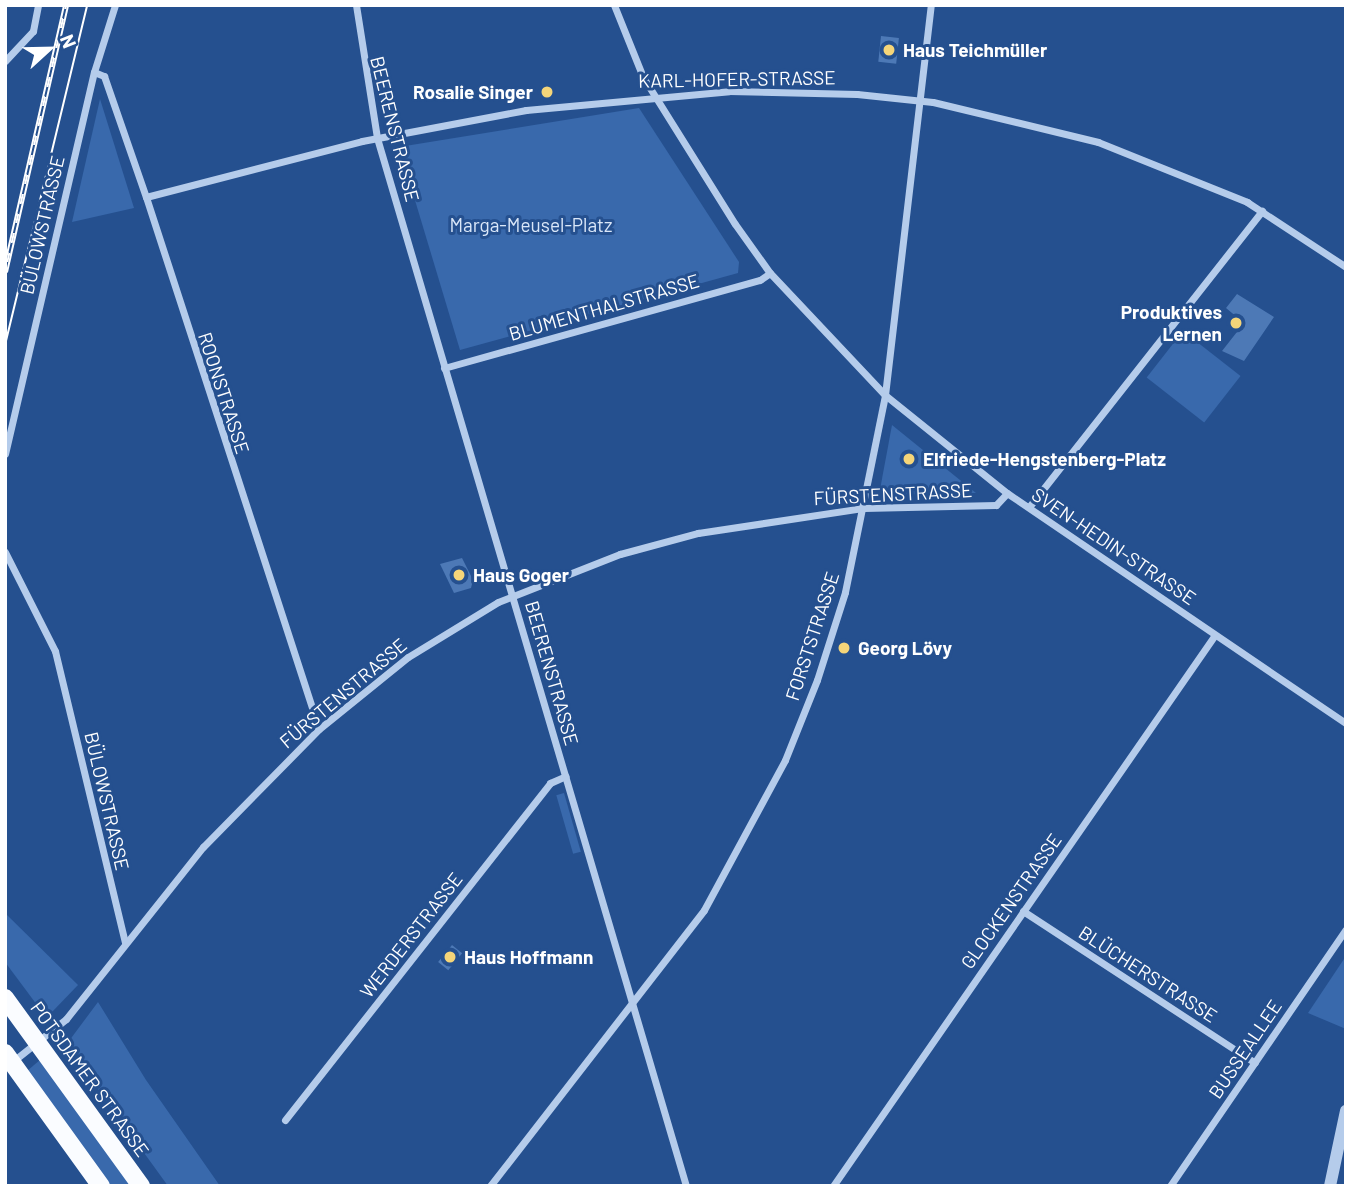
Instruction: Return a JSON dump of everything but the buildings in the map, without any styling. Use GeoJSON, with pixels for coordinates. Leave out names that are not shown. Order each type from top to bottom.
{"type":"FeatureCollection","features":[{"type":"Feature","properties":{"kind":"main road","name":"POTSDAMER STRASSE"},"geometry":{"type":"LineString","coordinates":[[5,998],[141,1186]]}},
{"type":"Feature","properties":{"kind":"main road"},"geometry":{"type":"LineString","coordinates":[[8,1057],[100,1186]]}},
{"type":"Feature","properties":{"kind":"street"},"geometry":{"type":"LineString","coordinates":[[5,61],[33,31],[38,5]]}},
{"type":"Feature","properties":{"kind":"street","name":"BÜLOWSTRASSE"},"geometry":{"type":"LineString","coordinates":[[5,454],[94,72],[115,5]]}},
{"type":"Feature","properties":{"kind":"street","name":"BEERENSTRASSE"},"geometry":{"type":"LineString","coordinates":[[356,5],[377,138],[686,1186]]}},
{"type":"Feature","properties":{"kind":"street","name":"SVEN-HEDIN-STRASSE"},"geometry":{"type":"LineString","coordinates":[[614,5],[654,95],[770,272],[885,396],[1007,493],[1346,723]]}},
{"type":"Feature","properties":{"kind":"street","name":"FORSTSTRASSE"},"geometry":{"type":"LineString","coordinates":[[490,1186],[704,910],[785,760],[845,592],[864,508],[885,396],[924,100],[931,5]]}},
{"type":"Feature","properties":{"kind":"street","name":"ROONSTRASSE"},"geometry":{"type":"LineString","coordinates":[[94,72],[104,76],[146,197],[318,729]]}},
{"type":"Feature","properties":{"kind":"street","name":"KARL-HOFER-STRASSE"},"geometry":{"type":"LineString","coordinates":[[146,197],[377,138],[526,110],[654,95],[786,90],[924,100],[1098,142],[1175,169],[1262,211],[1346,267]]}},
{"type":"Feature","properties":{"kind":"street"},"geometry":{"type":"LineString","coordinates":[[1029,507],[1262,211]]}},
{"type":"Feature","properties":{"kind":"street","name":"BLUMENTHALSTRASSE"},"geometry":{"type":"LineString","coordinates":[[444,368],[756,281],[770,272]]}},
{"type":"Feature","properties":{"kind":"street","name":"FÜRSTENSTRASSE"},"geometry":{"type":"LineString","coordinates":[[8,1057],[38,1044],[66,1019],[203,847],[318,729],[408,657],[513,594],[620,554],[698,533],[864,508],[996,505],[1007,493]]}},
{"type":"Feature","properties":{"kind":"street","name":"BÜLOWSTRASSE"},"geometry":{"type":"LineString","coordinates":[[5,552],[55,651],[125,943]]}},
{"type":"Feature","properties":{"kind":"street","name":"GLOCKENSTRASSE"},"geometry":{"type":"LineString","coordinates":[[833,1186],[1215,635]]}},
{"type":"Feature","properties":{"kind":"street","name":"WERDERSTRASSE"},"geometry":{"type":"LineString","coordinates":[[285,1120],[550,783],[566,776]]}},
{"type":"Feature","properties":{"kind":"street","name":"BLÜCHERSTRASSE"},"geometry":{"type":"LineString","coordinates":[[1023,911],[1255,1063]]}},
{"type":"Feature","properties":{"kind":"street","name":"BUSSEALLEE"},"geometry":{"type":"LineString","coordinates":[[1170,1186],[1346,929]]}},
{"type":"Feature","properties":{"kind":"street"},"geometry":{"type":"LineString","coordinates":[[1330,1186],[1346,1111]]}},
{"type":"Feature","properties":{"kind":"green space"},"geometry":{"type":"Polygon","coordinates":[[[100,99],[134,208],[72,222],[100,99]]]}},
{"type":"Feature","properties":{"kind":"green space","name":"Marga-Meusel-Platz"},"geometry":{"type":"Polygon","coordinates":[[[639,108],[739,262],[738,273],[460,350],[399,147],[639,108]]]}},
{"type":"Feature","properties":{"kind":"green space"},"geometry":{"type":"Polygon","coordinates":[[[1183,331],[1241,376],[1204,422],[1147,377],[1183,331]]]}},
{"type":"Feature","properties":{"kind":"green space","name":"Elfriede-Hengstenberg-Platz"},"geometry":{"type":"Polygon","coordinates":[[[892,425],[976,493],[879,495],[892,425]]]}},
{"type":"Feature","properties":{"kind":"green space"},"geometry":{"type":"Polygon","coordinates":[[[564,793],[581,852],[573,854],[556,795],[564,793]]]}},
{"type":"Feature","properties":{"kind":"green space"},"geometry":{"type":"Polygon","coordinates":[[[5,913],[78,985],[52,1012],[43,1013],[5,962],[5,913]]]}},
{"type":"Feature","properties":{"kind":"green space"},"geometry":{"type":"Polygon","coordinates":[[[1346,956],[1346,1029],[1308,1013],[1346,956]]]}},
{"type":"Feature","properties":{"kind":"green space"},"geometry":{"type":"Polygon","coordinates":[[[98,1002],[146,1080],[220,1186],[168,1186],[66,1045],[98,1002]]]}},
{"type":"Feature","properties":{"kind":"green space"},"geometry":{"type":"Polygon","coordinates":[[[40,1060],[133,1186],[108,1186],[27,1071],[40,1060]]]}},
{"type":"Feature","properties":{"kind":"tram line"},"geometry":{"type":"LineString","coordinates":[[5,345],[87,5]]}},
{"type":"Feature","properties":{"kind":"railway"},"geometry":{"type":"LineString","coordinates":[[5,272],[66,5]]}},
{"type":"Feature","properties":{"kind":"place","name":"Haus Teichmüller"},"geometry":{"type":"Point","coordinates":[889,50]}},
{"type":"Feature","properties":{"kind":"place","name":"Rosalie Singer"},"geometry":{"type":"Point","coordinates":[547,92]}},
{"type":"Feature","properties":{"kind":"place","name":"Produktives Lernen"},"geometry":{"type":"Point","coordinates":[1236,323]}},
{"type":"Feature","properties":{"kind":"place","name":"Elfriede-Hengstenberg-Platz"},"geometry":{"type":"Point","coordinates":[909,459]}},
{"type":"Feature","properties":{"kind":"place","name":"Haus Goger"},"geometry":{"type":"Point","coordinates":[459,575]}},
{"type":"Feature","properties":{"kind":"place","name":"Georg Lövy"},"geometry":{"type":"Point","coordinates":[844,648]}},
{"type":"Feature","properties":{"kind":"place","name":"Haus Hoffmann"},"geometry":{"type":"Point","coordinates":[450,957]}}]}
